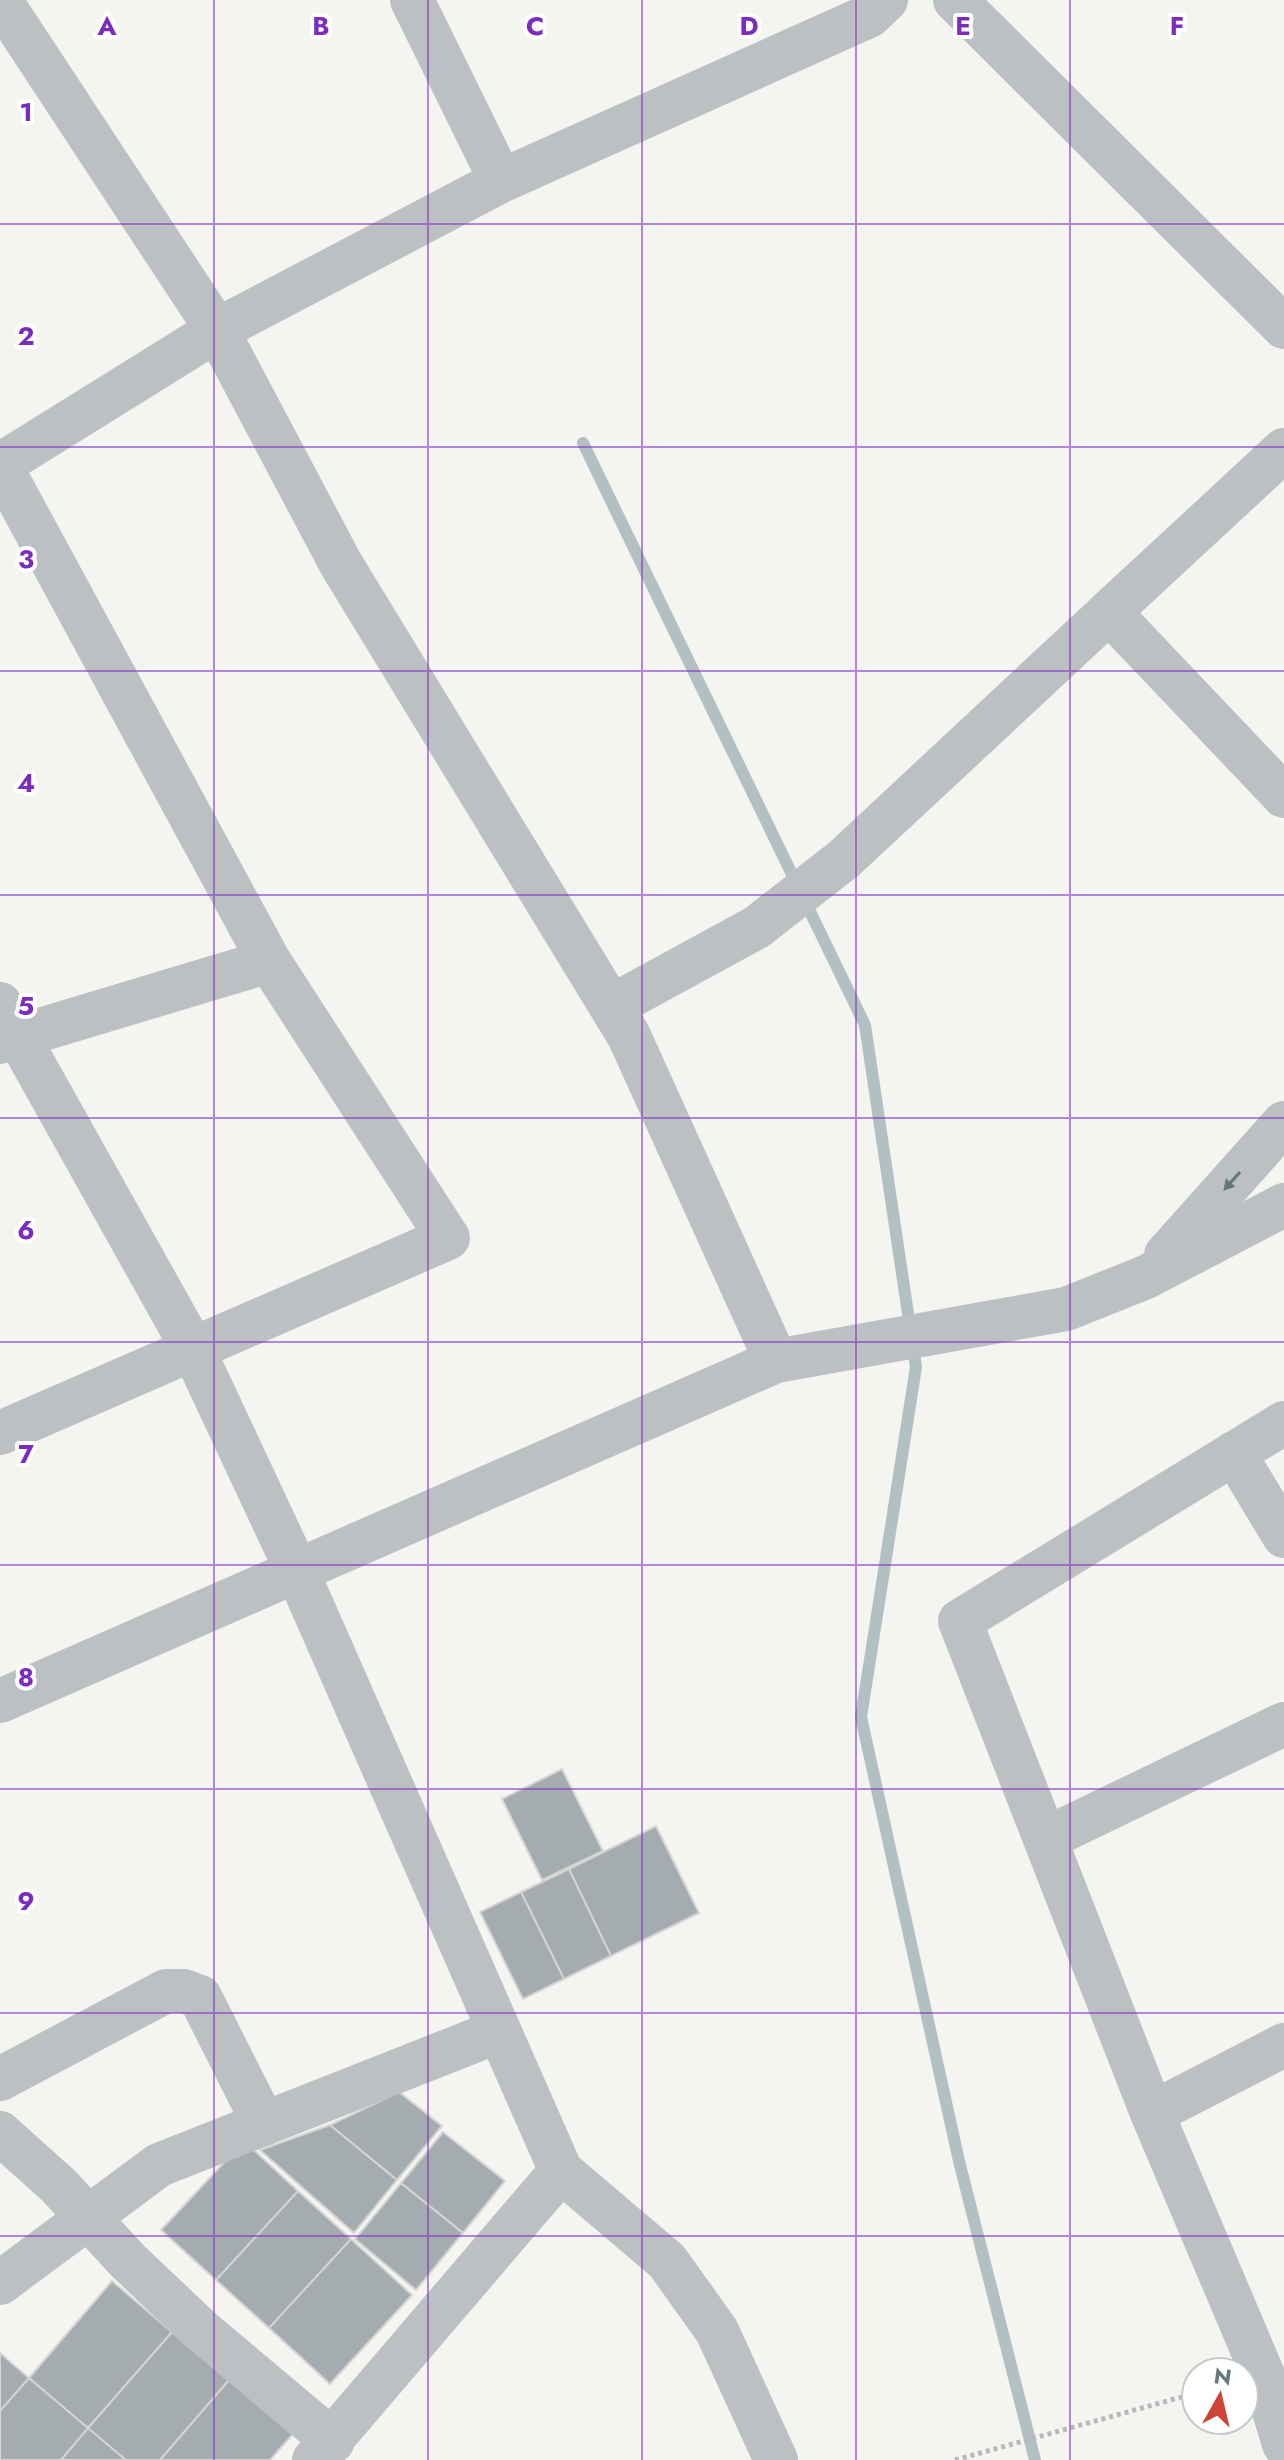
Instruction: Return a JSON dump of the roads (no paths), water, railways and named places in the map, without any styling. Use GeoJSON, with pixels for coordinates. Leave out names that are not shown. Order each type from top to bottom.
{"type":"FeatureCollection","features":[{"type":"Feature","properties":{"kind":"street"},"geometry":{"type":"LineString","coordinates":[[0,0],[217,330],[341,564],[612,1006],[629,1036],[776,1361]]}},
{"type":"Feature","properties":{"kind":"street"},"geometry":{"type":"LineString","coordinates":[[412,0],[501,181]]}},
{"type":"Feature","properties":{"kind":"street"},"geometry":{"type":"LineString","coordinates":[[2,1427],[193,1349],[448,1238],[269,961],[0,465],[217,330],[501,181],[869,16],[886,0]]}},
{"type":"Feature","properties":{"kind":"street"},"geometry":{"type":"LineString","coordinates":[[955,0],[1284,327]]}},
{"type":"Feature","properties":{"kind":"street"},"geometry":{"type":"LineString","coordinates":[[612,1006],[757,927],[844,859],[1284,450]]}},
{"type":"Feature","properties":{"kind":"street"},"geometry":{"type":"LineString","coordinates":[[1109,612],[1284,796]]}},
{"type":"Feature","properties":{"kind":"street"},"geometry":{"type":"LineString","coordinates":[[269,961],[6,1027],[193,1349],[296,1569],[561,2171],[667,2261],[717,2331],[776,2460]]}},
{"type":"Feature","properties":{"kind":"street"},"geometry":{"type":"LineString","coordinates":[[1146,1277],[1284,1123]]}},
{"type":"Feature","properties":{"kind":"street"},"geometry":{"type":"LineString","coordinates":[[0,1701],[776,1361],[1066,1309],[1146,1277],[1284,1205]]}},
{"type":"Feature","properties":{"kind":"street"},"geometry":{"type":"LineString","coordinates":[[1284,1423],[960,1621],[1152,2113],[1274,2369],[1284,2444]]}},
{"type":"Feature","properties":{"kind":"street"},"geometry":{"type":"LineString","coordinates":[[1234,1453],[1284,1536]]}},
{"type":"Feature","properties":{"kind":"street"},"geometry":{"type":"LineString","coordinates":[[1045,1839],[1284,1724]]}},
{"type":"Feature","properties":{"kind":"street"},"geometry":{"type":"LineString","coordinates":[[0,2079],[166,1991],[184,1991],[200,1997],[264,2124]]}},
{"type":"Feature","properties":{"kind":"street"},"geometry":{"type":"LineString","coordinates":[[0,2283],[159,2165],[499,2031]]}},
{"type":"Feature","properties":{"kind":"street"},"geometry":{"type":"LineString","coordinates":[[1152,2113],[1284,2045]]}},
{"type":"Feature","properties":{"kind":"street"},"geometry":{"type":"LineString","coordinates":[[0,2133],[59,2186],[319,2455],[561,2171]]}},
{"type":"Feature","properties":{"kind":"waterway"},"geometry":{"type":"LineString","coordinates":[[583,443],[865,1025],[916,1367],[861,1717],[959,2161],[1035,2460]]}}]}
